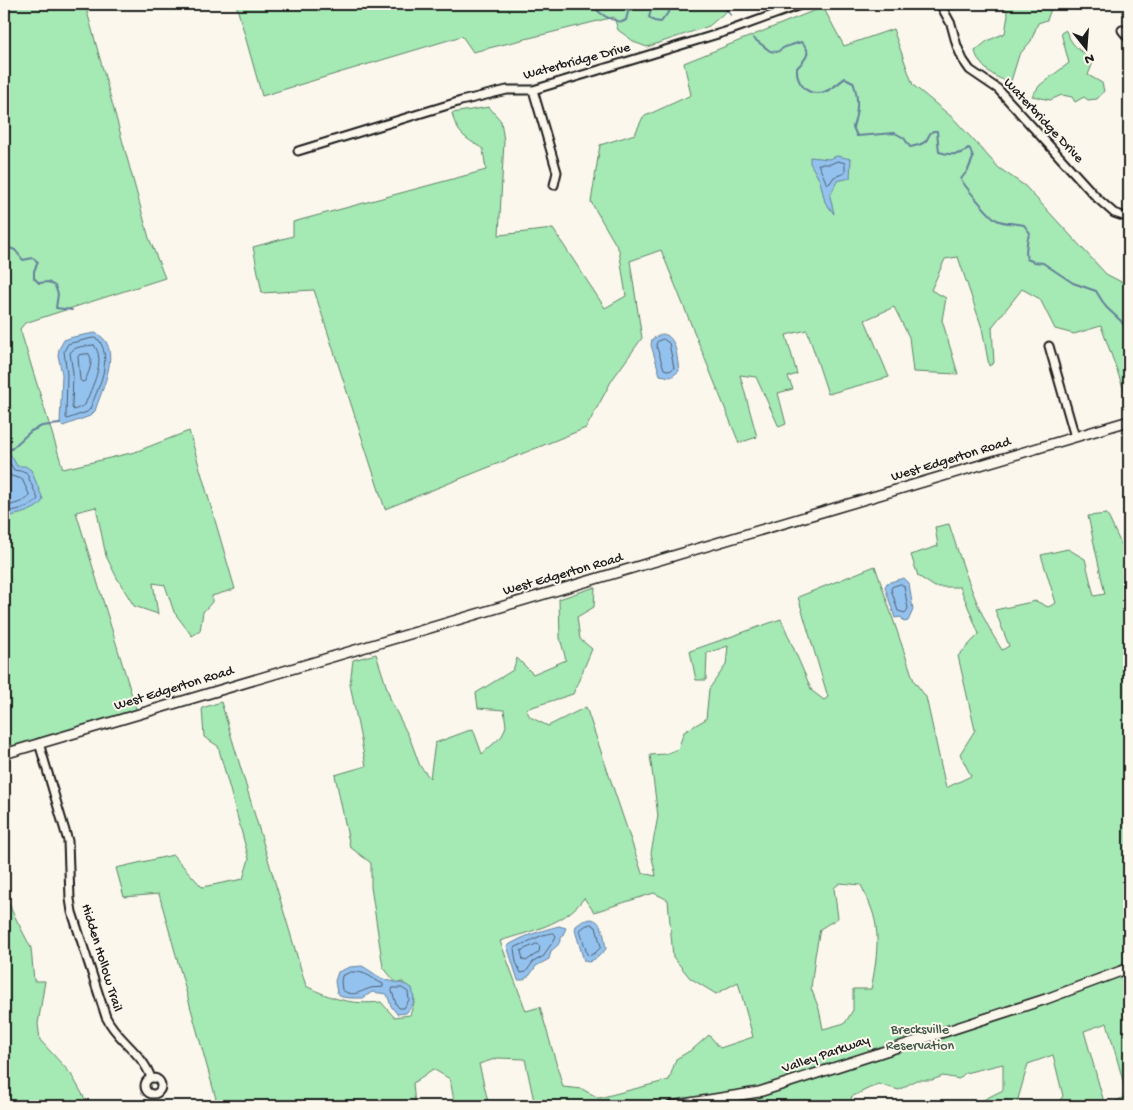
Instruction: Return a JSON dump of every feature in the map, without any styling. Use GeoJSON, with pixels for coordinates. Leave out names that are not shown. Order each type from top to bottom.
{"type":"FeatureCollection","features":[{"type":"Feature","properties":{"kind":"street","name":"Waterbridge Drive"},"geometry":{"type":"LineString","coordinates":[[298,151],[461,100],[507,90],[533,90],[731,30],[793,6],[803,4]]}},
{"type":"Feature","properties":{"kind":"street","name":"Waterbridge Drive"},"geometry":{"type":"LineString","coordinates":[[940,4],[951,24],[963,60],[970,70],[998,89],[1097,198],[1114,213],[1129,218]]}},
{"type":"Feature","properties":{"kind":"street"},"geometry":{"type":"LineString","coordinates":[[1122,30],[1129,39]]}},
{"type":"Feature","properties":{"kind":"street"},"geometry":{"type":"LineString","coordinates":[[533,90],[557,172],[554,185]]}},
{"type":"Feature","properties":{"kind":"street"},"geometry":{"type":"LineString","coordinates":[[1049,346],[1075,437]]}},
{"type":"Feature","properties":{"kind":"street","name":"West Edgerton Road"},"geometry":{"type":"LineString","coordinates":[[4,754],[1129,421]]}},
{"type":"Feature","properties":{"kind":"street","name":"Hidden Hollow Trail"},"geometry":{"type":"LineString","coordinates":[[39,744],[68,841],[72,912],[106,1017],[113,1030],[145,1064],[151,1078]]}},
{"type":"Feature","properties":{"kind":"street","name":"Valley Parkway"},"geometry":{"type":"LineString","coordinates":[[671,1106],[759,1092],[1046,999],[1129,968]]}},
{"type":"Feature","properties":{"kind":"green space"},"geometry":{"type":"Polygon","coordinates":[[[4,4],[85,4],[149,238],[165,278],[25,323],[20,329],[63,469],[135,452],[189,431],[235,589],[212,596],[212,602],[203,612],[200,631],[192,636],[174,612],[165,585],[153,583],[158,614],[134,606],[106,556],[96,507],[76,512],[137,712],[4,749],[4,4]]]}},
{"type":"Feature","properties":{"kind":"green space"},"geometry":{"type":"Polygon","coordinates":[[[236,4],[730,4],[728,10],[709,26],[647,47],[636,43],[618,30],[614,17],[473,52],[462,36],[262,96],[236,4]]]}},
{"type":"Feature","properties":{"kind":"green space"},"geometry":{"type":"Polygon","coordinates":[[[994,4],[1053,4],[1047,20],[1038,23],[1031,41],[1019,55],[1011,81],[999,78],[988,71],[980,62],[975,51],[987,41],[1005,33],[1008,15],[1006,9],[994,4]]]}},
{"type":"Feature","properties":{"kind":"green space"},"geometry":{"type":"Polygon","coordinates":[[[823,7],[844,46],[893,29],[913,85],[953,118],[999,168],[1025,186],[1106,274],[1129,286],[1129,404],[1101,326],[1074,334],[1055,329],[1040,299],[1022,289],[992,327],[994,363],[989,366],[982,328],[958,257],[945,259],[931,290],[946,298],[942,320],[958,374],[913,372],[909,337],[894,307],[865,320],[889,377],[828,394],[807,330],[786,335],[797,374],[788,377],[793,389],[778,393],[786,424],[779,427],[756,377],[740,375],[757,437],[739,443],[661,250],[630,261],[642,338],[612,380],[586,428],[385,509],[314,290],[262,293],[253,247],[293,236],[293,222],[486,170],[483,149],[463,135],[452,113],[489,107],[501,121],[504,141],[499,235],[553,229],[605,308],[626,296],[619,250],[591,202],[600,145],[635,134],[643,117],[691,95],[684,63],[823,7]]]}},
{"type":"Feature","properties":{"kind":"green space"},"geometry":{"type":"Polygon","coordinates":[[[1066,30],[1076,46],[1092,57],[1092,65],[1088,75],[1102,83],[1104,91],[1097,99],[1088,100],[1084,97],[1075,102],[1072,97],[1062,95],[1050,100],[1032,96],[1040,85],[1069,63],[1061,33],[1066,30]]]}},
{"type":"Feature","properties":{"kind":"green space","name":"Brecksville Reservation"},"geometry":{"type":"Polygon","coordinates":[[[1107,514],[1121,544],[1129,551],[1129,1106],[1108,1106],[1127,1095],[1107,1023],[1084,1031],[1105,1106],[1056,1106],[1063,1096],[1053,1055],[1028,1064],[1016,1106],[978,1106],[977,1103],[1003,1090],[1003,1064],[965,1073],[959,1079],[943,1076],[932,1080],[916,1080],[899,1090],[878,1084],[851,1097],[854,1106],[535,1106],[525,1059],[498,1058],[479,1064],[489,1106],[447,1106],[454,1101],[450,1079],[433,1069],[413,1083],[415,1106],[218,1106],[159,894],[124,897],[116,868],[173,855],[202,887],[243,879],[249,859],[218,746],[204,737],[202,708],[221,702],[306,986],[324,994],[351,1002],[381,1002],[394,1017],[410,1015],[415,1000],[403,982],[396,983],[383,967],[371,887],[371,863],[350,847],[335,775],[366,766],[350,684],[353,660],[376,654],[391,701],[410,739],[420,766],[430,778],[435,743],[473,729],[482,754],[502,736],[506,726],[504,710],[478,708],[476,693],[513,670],[517,658],[533,674],[566,660],[560,638],[559,599],[595,587],[594,607],[577,617],[580,639],[592,649],[573,694],[526,709],[530,717],[548,726],[586,707],[642,873],[656,876],[651,853],[658,816],[650,755],[665,754],[678,749],[684,732],[706,719],[709,689],[726,665],[728,646],[707,653],[706,680],[696,680],[690,651],[781,619],[812,691],[824,700],[828,697],[798,597],[875,566],[914,681],[926,697],[946,788],[971,776],[960,754],[975,730],[958,656],[979,634],[960,587],[935,587],[918,576],[911,555],[938,546],[935,527],[949,524],[978,605],[1002,650],[1009,646],[995,610],[1036,601],[1048,607],[1056,603],[1041,555],[1068,549],[1085,559],[1094,596],[1105,594],[1088,516],[1107,514]],[[840,883],[834,888],[838,918],[820,929],[811,988],[819,1009],[823,1029],[845,1023],[853,1010],[853,989],[871,989],[876,958],[877,933],[875,920],[861,885],[840,883]],[[654,893],[594,912],[584,898],[567,915],[557,921],[500,941],[526,1011],[540,1007],[563,1087],[582,1089],[599,1098],[669,1080],[676,1059],[693,1049],[709,1035],[720,1048],[753,1037],[738,982],[716,994],[690,978],[673,957],[668,900],[654,893]]]}},
{"type":"Feature","properties":{"kind":"green space"},"geometry":{"type":"Polygon","coordinates":[[[4,888],[12,911],[31,948],[34,981],[45,981],[38,1024],[40,1040],[71,1074],[89,1106],[4,1106],[4,888]]]}},
{"type":"Feature","properties":{"kind":"water"},"geometry":{"type":"Polygon","coordinates":[[[837,156],[851,159],[850,178],[837,181],[830,196],[834,214],[825,202],[820,181],[810,163],[810,157],[829,159],[837,156]]]}},
{"type":"Feature","properties":{"kind":"water"},"geometry":{"type":"Polygon","coordinates":[[[95,333],[104,339],[108,347],[110,358],[106,381],[95,411],[90,416],[63,426],[60,424],[62,374],[58,355],[59,349],[64,340],[95,333]]]}},
{"type":"Feature","properties":{"kind":"water"},"geometry":{"type":"Polygon","coordinates":[[[662,334],[667,335],[671,339],[677,354],[679,371],[671,377],[660,375],[651,345],[652,339],[662,334]]]}},
{"type":"Feature","properties":{"kind":"water"},"geometry":{"type":"Polygon","coordinates":[[[4,448],[7,448],[17,466],[25,466],[31,470],[43,499],[41,503],[32,509],[20,514],[4,517],[4,448]]]}},
{"type":"Feature","properties":{"kind":"water"},"geometry":{"type":"Polygon","coordinates":[[[904,578],[909,583],[913,610],[908,621],[904,622],[901,617],[895,618],[885,587],[887,583],[904,578]]]}},
{"type":"Feature","properties":{"kind":"water"},"geometry":{"type":"Polygon","coordinates":[[[591,919],[601,926],[606,949],[589,962],[584,961],[575,930],[576,926],[583,921],[591,919]]]}},
{"type":"Feature","properties":{"kind":"water"},"geometry":{"type":"Polygon","coordinates":[[[559,926],[566,928],[558,945],[551,951],[549,959],[536,966],[530,975],[523,980],[518,980],[507,946],[532,934],[559,926]]]}},
{"type":"Feature","properties":{"kind":"water"},"geometry":{"type":"Polygon","coordinates":[[[362,966],[383,979],[412,988],[414,1002],[406,1013],[397,1014],[391,1006],[387,994],[372,992],[363,998],[351,998],[342,997],[337,993],[335,981],[338,972],[350,967],[362,966]]]}},
{"type":"Feature","properties":{"kind":"waterway"},"geometry":{"type":"LineString","coordinates":[[592,4],[605,16],[622,22],[626,20],[630,4]]}},
{"type":"Feature","properties":{"kind":"waterway"},"geometry":{"type":"LineString","coordinates":[[653,4],[649,17],[654,21],[661,22],[670,10],[671,4]]}},
{"type":"Feature","properties":{"kind":"waterway"},"geometry":{"type":"LineString","coordinates":[[688,4],[708,4]]}},
{"type":"Feature","properties":{"kind":"waterway"},"geometry":{"type":"LineString","coordinates":[[722,4],[731,15]]}},
{"type":"Feature","properties":{"kind":"waterway"},"geometry":{"type":"LineString","coordinates":[[753,38],[770,51],[777,52],[785,47],[801,42],[805,45],[807,55],[797,68],[797,74],[801,84],[808,91],[824,92],[845,78],[853,82],[857,105],[853,127],[857,136],[895,133],[904,138],[910,147],[923,143],[931,132],[937,131],[939,152],[955,154],[968,148],[970,149],[973,158],[968,170],[961,179],[994,218],[1003,222],[1024,225],[1030,233],[1026,253],[1027,259],[1043,263],[1073,283],[1096,291],[1106,307],[1121,321],[1129,333]]}},
{"type":"Feature","properties":{"kind":"waterway"},"geometry":{"type":"LineString","coordinates":[[4,228],[8,233],[6,235],[7,247],[15,250],[23,260],[33,258],[38,262],[34,271],[34,278],[39,283],[48,282],[55,286],[58,294],[56,308],[72,310]]}},
{"type":"Feature","properties":{"kind":"waterway"},"geometry":{"type":"LineString","coordinates":[[9,451],[31,431],[42,426],[60,424]]}}]}
